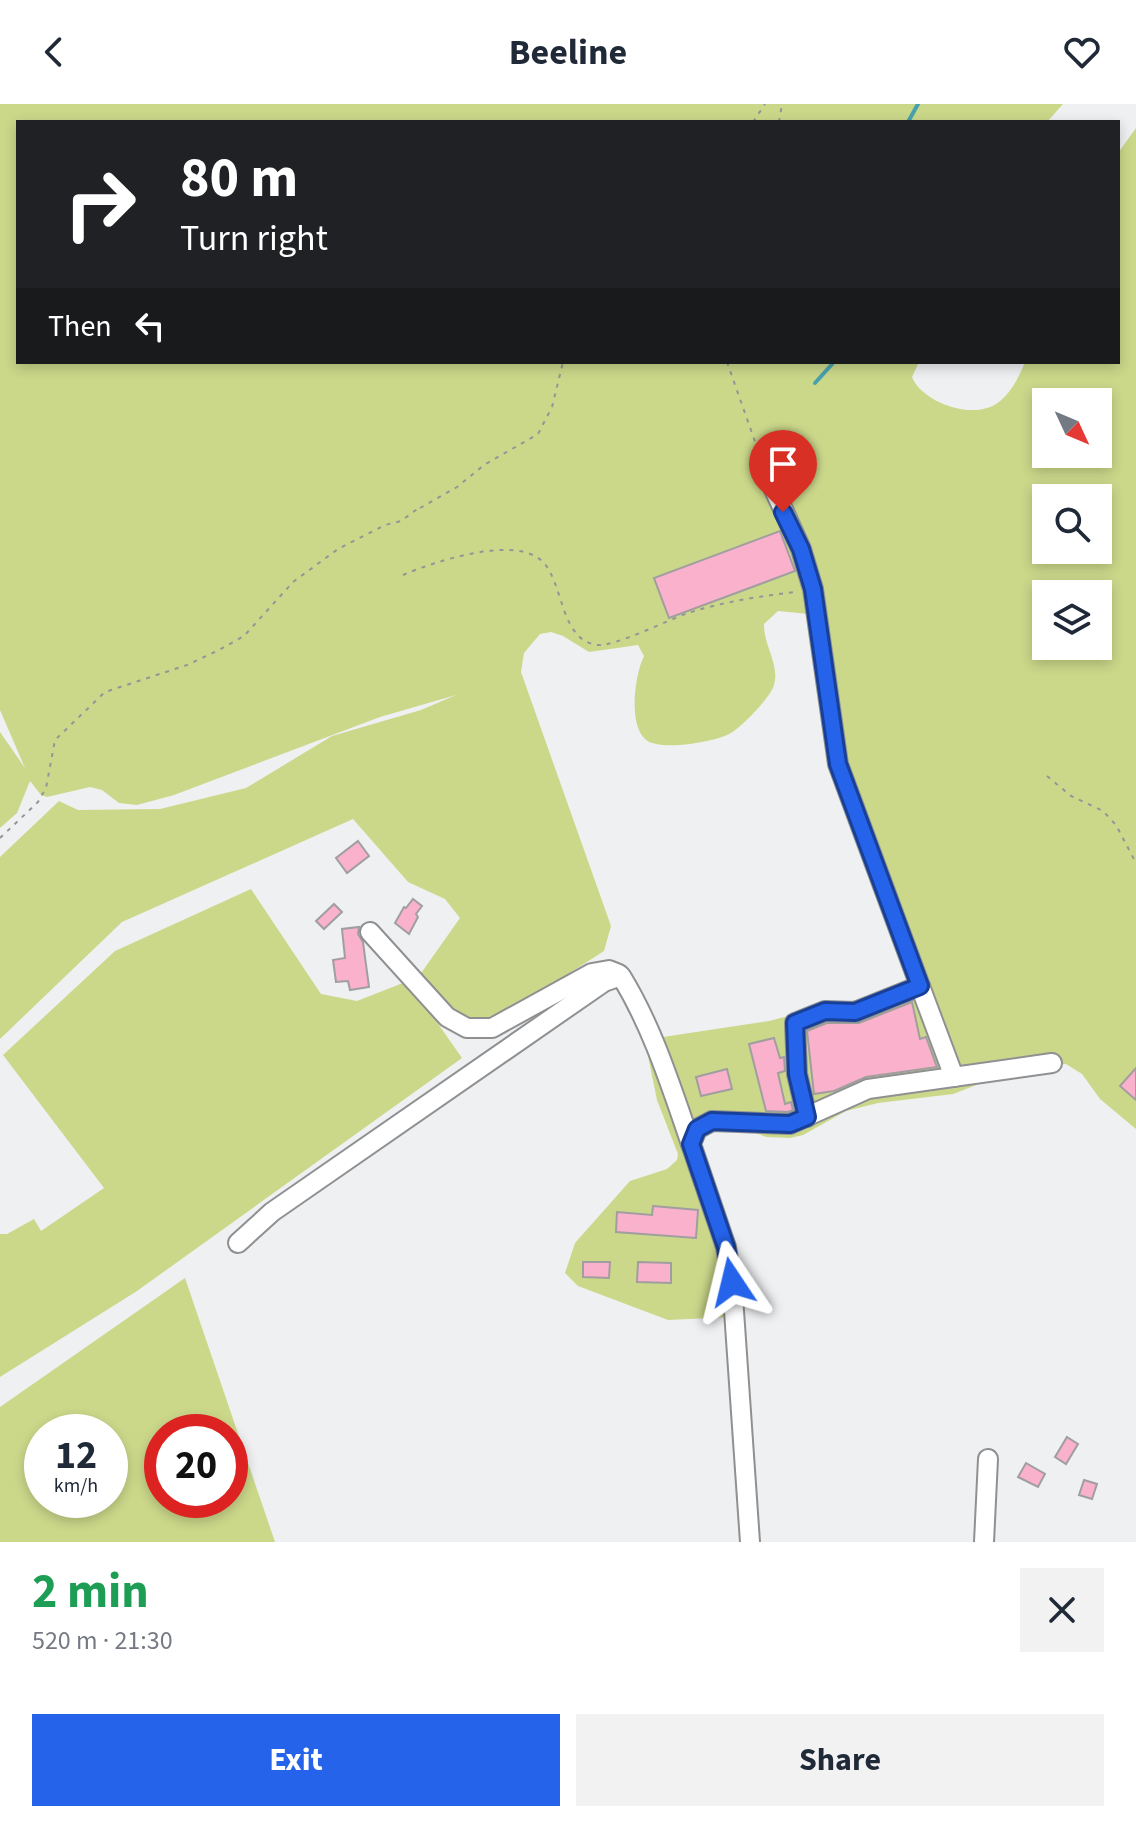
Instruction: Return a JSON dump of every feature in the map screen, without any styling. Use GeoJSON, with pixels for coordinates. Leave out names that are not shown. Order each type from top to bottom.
{"type":"FeatureCollection","features":[{"type":"Feature","properties":{"kind":"lane"},"geometry":{"type":"LineString","coordinates":[[772,485],[801,549],[813,589],[838,764],[954,1077]]}},
{"type":"Feature","properties":{"kind":"lane"},"geometry":{"type":"LineString","coordinates":[[370,932],[447,1017],[467,1028],[492,1028],[592,973],[609,970],[621,976],[636,1001],[660,1057],[726,1247],[732,1282],[750,1542]]}},
{"type":"Feature","properties":{"kind":"lane"},"geometry":{"type":"LineString","coordinates":[[238,1243],[272,1212],[499,1053],[604,982],[621,976]]}},
{"type":"Feature","properties":{"kind":"lane"},"geometry":{"type":"LineString","coordinates":[[807,1117],[797,1074],[795,1023],[825,1011],[855,1012],[920,986]]}},
{"type":"Feature","properties":{"kind":"lane"},"geometry":{"type":"LineString","coordinates":[[691,1144],[697,1129],[712,1121],[790,1124],[868,1089],[1052,1063]]}},
{"type":"Feature","properties":{"kind":"lane"},"geometry":{"type":"LineString","coordinates":[[984,1542],[988,1459]]}},
{"type":"Feature","properties":{"kind":"path"},"geometry":{"type":"LineString","coordinates":[[0,838],[38,802],[46,788],[55,740],[105,692],[187,665],[244,636],[293,582],[338,549],[385,525],[401,521],[457,487],[484,465],[538,434],[552,407],[563,364]]}},
{"type":"Feature","properties":{"kind":"path"},"geometry":{"type":"LineString","coordinates":[[728,364],[754,444],[772,485]]}},
{"type":"Feature","properties":{"kind":"path"},"geometry":{"type":"LineString","coordinates":[[403,575],[454,557],[506,551],[529,553],[546,565],[578,634],[584,640],[600,645],[715,606],[813,589]]}},
{"type":"Feature","properties":{"kind":"path"},"geometry":{"type":"LineString","coordinates":[[1047,776],[1071,796],[1103,811],[1116,825],[1136,863]]}},
{"type":"Feature","properties":{"kind":"green space"},"geometry":{"type":"Polygon","coordinates":[[[0,104],[1063,104],[1049,120],[16,120],[16,364],[918,364],[912,377],[926,394],[948,406],[974,410],[996,404],[1006,396],[1024,364],[1120,364],[1120,150],[1136,128],[1136,1129],[1100,1099],[1082,1074],[1066,1064],[992,1079],[953,1094],[878,1103],[846,1111],[803,1135],[790,1138],[766,1137],[738,1126],[708,1130],[700,1140],[732,1317],[668,1320],[578,1286],[565,1273],[575,1243],[630,1181],[667,1169],[677,1160],[678,1154],[657,1100],[648,1056],[649,1049],[663,1037],[769,1021],[842,1002],[895,995],[913,980],[856,811],[808,614],[778,611],[764,624],[775,677],[772,690],[754,712],[729,734],[686,744],[652,743],[640,732],[636,722],[635,698],[644,656],[638,645],[589,652],[551,632],[540,634],[524,653],[521,672],[611,926],[604,951],[512,1010],[480,1022],[444,1005],[419,976],[460,918],[445,899],[408,882],[353,819],[122,922],[0,1039],[0,857],[59,801],[78,810],[160,809],[246,788],[332,736],[421,710],[456,695],[380,717],[174,795],[137,805],[119,803],[102,790],[90,787],[47,797],[41,795],[30,781],[17,813],[0,828],[0,732],[25,768],[0,710],[0,104]]]}},
{"type":"Feature","properties":{"kind":"green space"},"geometry":{"type":"Polygon","coordinates":[[[251,889],[321,994],[357,1001],[408,981],[462,1058],[137,1291],[0,1377],[0,1234],[7,1234],[34,1219],[41,1231],[104,1188],[3,1055],[115,951],[251,889]]]}},
{"type":"Feature","properties":{"kind":"green space"},"geometry":{"type":"Polygon","coordinates":[[[185,1278],[231,1414],[144,1414],[144,1518],[248,1518],[248,1463],[275,1542],[0,1542],[0,1407],[185,1278]]]}},
{"type":"Feature","properties":{"kind":"building"},"geometry":{"type":"Polygon","coordinates":[[[780,531],[795,571],[669,618],[654,578],[780,531]]]}},
{"type":"Feature","properties":{"kind":"building"},"geometry":{"type":"Polygon","coordinates":[[[358,841],[369,856],[347,873],[336,858],[358,841]]]}},
{"type":"Feature","properties":{"kind":"building"},"geometry":{"type":"Polygon","coordinates":[[[413,899],[422,906],[409,934],[395,923],[413,899]]]}},
{"type":"Feature","properties":{"kind":"building"},"geometry":{"type":"Polygon","coordinates":[[[334,904],[342,912],[324,929],[316,921],[334,904]]]}},
{"type":"Feature","properties":{"kind":"building"},"geometry":{"type":"Polygon","coordinates":[[[359,927],[369,987],[350,990],[348,981],[336,982],[333,960],[345,958],[342,929],[359,927]]]}},
{"type":"Feature","properties":{"kind":"building"},"geometry":{"type":"Polygon","coordinates":[[[912,1002],[920,1039],[926,1037],[937,1067],[866,1077],[834,1091],[814,1094],[807,1031],[827,1023],[859,1023],[912,1002]]]}},
{"type":"Feature","properties":{"kind":"building"},"geometry":{"type":"Polygon","coordinates":[[[774,1038],[780,1058],[784,1057],[785,1071],[778,1073],[785,1104],[791,1102],[793,1110],[788,1112],[766,1111],[749,1044],[774,1038]]]}},
{"type":"Feature","properties":{"kind":"building"},"geometry":{"type":"Polygon","coordinates":[[[1136,1068],[1136,1100],[1120,1086],[1136,1068]]]}},
{"type":"Feature","properties":{"kind":"building"},"geometry":{"type":"Polygon","coordinates":[[[727,1069],[732,1089],[701,1096],[696,1077],[727,1069]]]}},
{"type":"Feature","properties":{"kind":"building"},"geometry":{"type":"Polygon","coordinates":[[[653,1206],[698,1210],[696,1238],[616,1232],[617,1212],[652,1215],[653,1206]]]}},
{"type":"Feature","properties":{"kind":"building"},"geometry":{"type":"Polygon","coordinates":[[[583,1262],[610,1262],[609,1278],[583,1277],[583,1262]]]}},
{"type":"Feature","properties":{"kind":"building"},"geometry":{"type":"Polygon","coordinates":[[[638,1262],[671,1263],[671,1283],[637,1282],[638,1262]]]}},
{"type":"Feature","properties":{"kind":"building"},"geometry":{"type":"Polygon","coordinates":[[[1067,1437],[1078,1444],[1066,1464],[1055,1457],[1067,1437]]]}},
{"type":"Feature","properties":{"kind":"building"},"geometry":{"type":"Polygon","coordinates":[[[1026,1463],[1045,1474],[1038,1487],[1018,1477],[1026,1463]]]}},
{"type":"Feature","properties":{"kind":"building"},"geometry":{"type":"Polygon","coordinates":[[[1084,1480],[1097,1484],[1092,1499],[1079,1495],[1084,1480]]]}},
{"type":"Feature","properties":{"kind":"waterway"},"geometry":{"type":"LineString","coordinates":[[909,120],[918,104]]}},
{"type":"Feature","properties":{"kind":"waterway"},"geometry":{"type":"LineString","coordinates":[[815,383],[832,364]]}},
{"type":"Feature","properties":{"kind":"route"},"geometry":{"type":"LineString","coordinates":[[732,1282],[726,1247],[691,1144],[697,1129],[712,1121],[790,1124],[807,1117],[797,1074],[795,1023],[825,1011],[855,1012],[920,986],[838,764],[813,589],[801,549],[783,512]]}}]}
